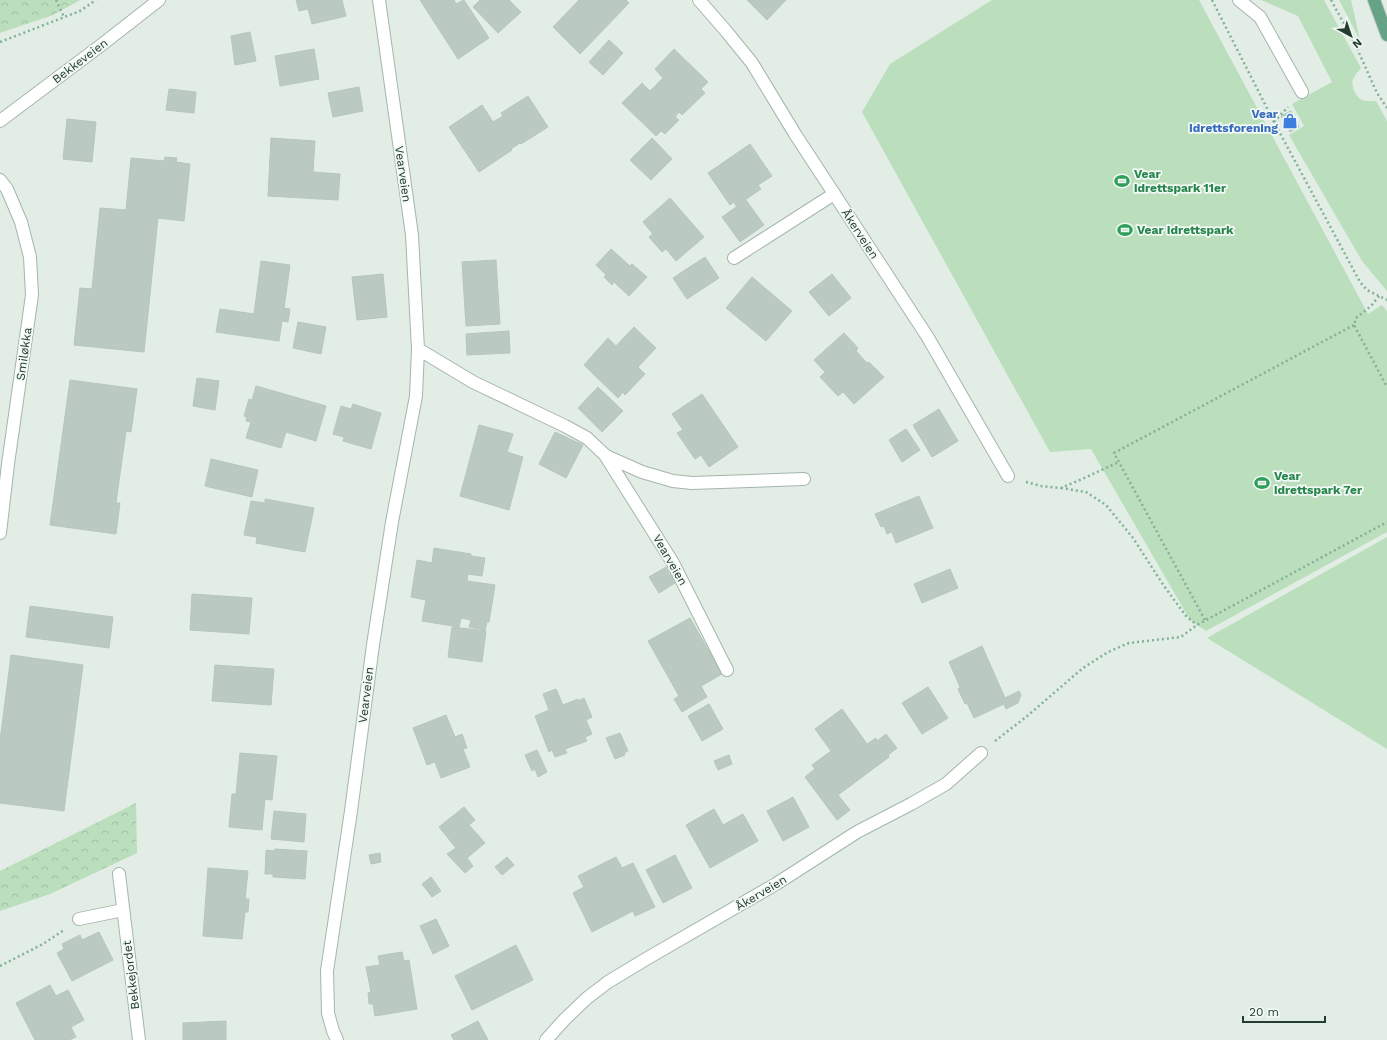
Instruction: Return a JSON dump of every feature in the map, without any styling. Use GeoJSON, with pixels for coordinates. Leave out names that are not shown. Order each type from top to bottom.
{"type":"FeatureCollection","features":[{"type":"Feature","properties":{"kind":"main road"},"geometry":{"type":"LineString","coordinates":[[1374,0],[1387,35]]}},
{"type":"Feature","properties":{"kind":"street","name":"Bekkeveien"},"geometry":{"type":"LineString","coordinates":[[0,121],[159,0]]}},
{"type":"Feature","properties":{"kind":"street","name":"Vearveien"},"geometry":{"type":"LineString","coordinates":[[337,1040],[328,1013],[327,971],[351,811],[374,638],[390,537],[416,396],[418,349],[412,235],[380,0]]}},
{"type":"Feature","properties":{"kind":"street","name":"Åkerveien"},"geometry":{"type":"LineString","coordinates":[[699,0],[752,63],[795,134],[927,336],[1008,476]]}},
{"type":"Feature","properties":{"kind":"street"},"geometry":{"type":"LineString","coordinates":[[1239,0],[1260,17],[1302,92]]}},
{"type":"Feature","properties":{"kind":"street","name":"Smiløkka"},"geometry":{"type":"LineString","coordinates":[[0,180],[6,189],[21,222],[30,257],[32,295],[8,464],[0,533]]}},
{"type":"Feature","properties":{"kind":"street"},"geometry":{"type":"LineString","coordinates":[[734,258],[834,194]]}},
{"type":"Feature","properties":{"kind":"street","name":"Vearveien"},"geometry":{"type":"LineString","coordinates":[[418,349],[473,382],[587,438],[605,455],[615,461],[642,472],[673,481],[692,483],[804,479]]}},
{"type":"Feature","properties":{"kind":"street","name":"Vearveien"},"geometry":{"type":"LineString","coordinates":[[605,455],[673,564],[727,670]]}},
{"type":"Feature","properties":{"kind":"street","name":"Åkerveien"},"geometry":{"type":"LineString","coordinates":[[546,1040],[582,1003],[608,982],[776,884],[857,832],[946,784],[981,753]]}},
{"type":"Feature","properties":{"kind":"street","name":"Bekkejordet"},"geometry":{"type":"LineString","coordinates":[[119,874],[139,1040]]}},
{"type":"Feature","properties":{"kind":"street"},"geometry":{"type":"LineString","coordinates":[[79,919],[123,910]]}},
{"type":"Feature","properties":{"kind":"path"},"geometry":{"type":"LineString","coordinates":[[56,0],[64,17]]}},
{"type":"Feature","properties":{"kind":"path"},"geometry":{"type":"LineString","coordinates":[[0,42],[80,11],[96,0]]}},
{"type":"Feature","properties":{"kind":"path"},"geometry":{"type":"LineString","coordinates":[[1212,0],[1274,122],[1360,282],[1367,290],[1387,300]]}},
{"type":"Feature","properties":{"kind":"path"},"geometry":{"type":"LineString","coordinates":[[1331,0],[1355,44],[1377,92],[1387,108]]}},
{"type":"Feature","properties":{"kind":"path"},"geometry":{"type":"LineString","coordinates":[[1379,296],[1371,306],[1356,318],[1354,325],[1387,387]]}},
{"type":"Feature","properties":{"kind":"path"},"geometry":{"type":"LineString","coordinates":[[1205,620],[1114,453],[1354,325]]}},
{"type":"Feature","properties":{"kind":"path"},"geometry":{"type":"LineString","coordinates":[[1061,488],[1118,462]]}},
{"type":"Feature","properties":{"kind":"path"},"geometry":{"type":"LineString","coordinates":[[1008,476],[1041,486],[1086,492],[1106,505],[1133,538],[1164,586],[1186,616],[1197,625]]}},
{"type":"Feature","properties":{"kind":"path"},"geometry":{"type":"LineString","coordinates":[[981,753],[1026,717],[1082,668],[1108,652],[1129,643],[1181,638],[1205,620],[1387,522]]}},
{"type":"Feature","properties":{"kind":"path"},"geometry":{"type":"LineString","coordinates":[[0,966],[43,944],[79,919]]}},
{"type":"Feature","properties":{"kind":"green space"},"geometry":{"type":"Polygon","coordinates":[[[0,0],[80,0],[53,15],[0,33],[0,0]]]}},
{"type":"Feature","properties":{"kind":"green space","name":"Vear Idrettspark"},"geometry":{"type":"Polygon","coordinates":[[[992,0],[1199,0],[1368,314],[1382,305],[1387,311],[1387,532],[1206,631],[1190,620],[1091,449],[1050,452],[862,112],[890,64],[992,0]]]}},
{"type":"Feature","properties":{"kind":"green space"},"geometry":{"type":"Polygon","coordinates":[[[1261,0],[1324,0],[1361,68],[1353,79],[1353,87],[1355,92],[1362,100],[1376,101],[1387,121],[1387,291],[1362,261],[1289,135],[1304,126],[1292,104],[1332,82],[1298,16],[1261,0]]]}},
{"type":"Feature","properties":{"kind":"green space"},"geometry":{"type":"Polygon","coordinates":[[[1339,0],[1351,0],[1360,40],[1339,0]]]}},
{"type":"Feature","properties":{"kind":"green space"},"geometry":{"type":"Polygon","coordinates":[[[1387,537],[1387,749],[1207,638],[1387,537]]]}},
{"type":"Feature","properties":{"kind":"green space"},"geometry":{"type":"Polygon","coordinates":[[[136,803],[137,853],[50,894],[0,911],[0,871],[136,803]]]}},
{"type":"Feature","properties":{"kind":"building"},"geometry":{"type":"Polygon","coordinates":[[[296,0],[342,0],[346,16],[312,24],[308,9],[299,11],[296,0]]]}},
{"type":"Feature","properties":{"kind":"building"},"geometry":{"type":"Polygon","coordinates":[[[420,0],[454,0],[456,4],[464,0],[489,38],[458,59],[420,0]]]}},
{"type":"Feature","properties":{"kind":"building"},"geometry":{"type":"Polygon","coordinates":[[[480,0],[509,0],[521,12],[498,33],[473,7],[480,0]]]}},
{"type":"Feature","properties":{"kind":"building"},"geometry":{"type":"Polygon","coordinates":[[[579,0],[626,0],[629,3],[580,54],[553,27],[579,0]]]}},
{"type":"Feature","properties":{"kind":"building"},"geometry":{"type":"Polygon","coordinates":[[[747,0],[786,0],[767,20],[747,0]]]}},
{"type":"Feature","properties":{"kind":"building"},"geometry":{"type":"Polygon","coordinates":[[[250,32],[256,61],[235,65],[231,36],[250,32]]]}},
{"type":"Feature","properties":{"kind":"building"},"geometry":{"type":"Polygon","coordinates":[[[609,40],[623,53],[603,75],[589,62],[609,40]]]}},
{"type":"Feature","properties":{"kind":"building"},"geometry":{"type":"Polygon","coordinates":[[[314,49],[319,79],[280,86],[275,56],[314,49]]]}},
{"type":"Feature","properties":{"kind":"building"},"geometry":{"type":"Polygon","coordinates":[[[674,49],[708,82],[701,89],[705,93],[682,115],[679,112],[675,117],[679,120],[665,134],[661,131],[656,136],[622,103],[642,83],[650,91],[663,78],[655,69],[674,49]]]}},
{"type":"Feature","properties":{"kind":"building"},"geometry":{"type":"Polygon","coordinates":[[[359,87],[363,111],[333,117],[328,93],[359,87]]]}},
{"type":"Feature","properties":{"kind":"building"},"geometry":{"type":"Polygon","coordinates":[[[169,89],[196,92],[194,113],[166,110],[169,89]]]}},
{"type":"Feature","properties":{"kind":"building"},"geometry":{"type":"Polygon","coordinates":[[[528,96],[548,127],[521,144],[520,143],[479,172],[449,127],[482,105],[493,122],[503,116],[501,113],[528,96]]]}},
{"type":"Feature","properties":{"kind":"building","name":"Vear Idrettsforening"},"geometry":{"type":"Polygon","coordinates":[[[1291,111],[1299,127],[1290,132],[1281,116],[1291,111]]]}},
{"type":"Feature","properties":{"kind":"building"},"geometry":{"type":"Polygon","coordinates":[[[67,119],[96,122],[92,162],[63,159],[67,119]]]}},
{"type":"Feature","properties":{"kind":"building"},"geometry":{"type":"Polygon","coordinates":[[[271,138],[315,141],[313,172],[340,174],[338,200],[268,196],[271,138]]]}},
{"type":"Feature","properties":{"kind":"building"},"geometry":{"type":"Polygon","coordinates":[[[652,138],[672,159],[651,180],[630,160],[652,138]]]}},
{"type":"Feature","properties":{"kind":"building"},"geometry":{"type":"Polygon","coordinates":[[[750,144],[772,176],[758,185],[761,189],[736,206],[734,202],[730,205],[708,173],[750,144]]]}},
{"type":"Feature","properties":{"kind":"building"},"geometry":{"type":"Polygon","coordinates":[[[165,157],[177,158],[176,162],[190,164],[184,221],[158,218],[144,352],[74,345],[80,288],[92,289],[100,208],[126,210],[131,158],[164,161],[165,157]]]}},
{"type":"Feature","properties":{"kind":"building"},"geometry":{"type":"Polygon","coordinates":[[[670,198],[704,237],[676,261],[666,249],[662,252],[649,237],[653,234],[643,222],[670,198]]]}},
{"type":"Feature","properties":{"kind":"building"},"geometry":{"type":"Polygon","coordinates":[[[746,200],[764,225],[740,242],[722,217],[746,200]]]}},
{"type":"Feature","properties":{"kind":"building"},"geometry":{"type":"Polygon","coordinates":[[[611,249],[630,266],[632,264],[647,277],[629,296],[614,282],[612,285],[604,277],[606,275],[596,265],[611,249]]]}},
{"type":"Feature","properties":{"kind":"building"},"geometry":{"type":"Polygon","coordinates":[[[705,257],[719,278],[687,299],[673,278],[705,257]]]}},
{"type":"Feature","properties":{"kind":"building"},"geometry":{"type":"Polygon","coordinates":[[[496,260],[500,324],[466,326],[462,262],[496,260]]]}},
{"type":"Feature","properties":{"kind":"building"},"geometry":{"type":"Polygon","coordinates":[[[261,261],[290,265],[284,308],[290,309],[288,322],[282,321],[279,341],[216,332],[220,309],[254,314],[261,261]]]}},
{"type":"Feature","properties":{"kind":"building"},"geometry":{"type":"Polygon","coordinates":[[[383,274],[387,317],[357,320],[352,277],[383,274]]]}},
{"type":"Feature","properties":{"kind":"building"},"geometry":{"type":"Polygon","coordinates":[[[832,274],[851,298],[829,316],[809,292],[832,274]]]}},
{"type":"Feature","properties":{"kind":"building"},"geometry":{"type":"Polygon","coordinates":[[[752,277],[792,311],[766,341],[726,308],[752,277]]]}},
{"type":"Feature","properties":{"kind":"building"},"geometry":{"type":"Polygon","coordinates":[[[298,322],[326,327],[321,354],[293,348],[298,322]]]}},
{"type":"Feature","properties":{"kind":"building"},"geometry":{"type":"Polygon","coordinates":[[[634,327],[656,348],[638,367],[645,374],[625,395],[623,392],[618,398],[584,365],[608,338],[616,346],[634,327]]]}},
{"type":"Feature","properties":{"kind":"building"},"geometry":{"type":"Polygon","coordinates":[[[509,331],[510,353],[467,355],[466,334],[509,331]]]}},
{"type":"Feature","properties":{"kind":"building"},"geometry":{"type":"Polygon","coordinates":[[[844,333],[858,348],[856,351],[867,363],[869,362],[884,377],[854,404],[843,392],[838,396],[820,377],[825,372],[814,360],[844,333]]]}},
{"type":"Feature","properties":{"kind":"building"},"geometry":{"type":"Polygon","coordinates":[[[197,378],[219,381],[215,410],[193,406],[197,378]]]}},
{"type":"Feature","properties":{"kind":"building"},"geometry":{"type":"Polygon","coordinates":[[[70,380],[137,389],[131,432],[126,431],[116,503],[120,503],[116,534],[50,525],[70,380]]]}},
{"type":"Feature","properties":{"kind":"building"},"geometry":{"type":"Polygon","coordinates":[[[256,386],[326,406],[316,441],[286,432],[281,448],[246,438],[251,422],[246,421],[247,417],[244,416],[249,399],[252,400],[256,386]]]}},
{"type":"Feature","properties":{"kind":"building"},"geometry":{"type":"Polygon","coordinates":[[[598,387],[623,411],[602,432],[578,408],[598,387]]]}},
{"type":"Feature","properties":{"kind":"building"},"geometry":{"type":"Polygon","coordinates":[[[702,394],[738,447],[709,467],[701,455],[695,459],[677,433],[683,430],[672,414],[702,394]]]}},
{"type":"Feature","properties":{"kind":"building"},"geometry":{"type":"Polygon","coordinates":[[[353,404],[381,413],[371,449],[343,441],[344,437],[333,434],[341,406],[351,409],[353,404]]]}},
{"type":"Feature","properties":{"kind":"building"},"geometry":{"type":"Polygon","coordinates":[[[939,409],[958,441],[932,457],[913,425],[939,409]]]}},
{"type":"Feature","properties":{"kind":"building"},"geometry":{"type":"Polygon","coordinates":[[[479,425],[513,434],[507,452],[523,457],[509,510],[460,496],[479,425]]]}},
{"type":"Feature","properties":{"kind":"building"},"geometry":{"type":"Polygon","coordinates":[[[906,429],[920,450],[902,462],[889,440],[906,429]]]}},
{"type":"Feature","properties":{"kind":"building"},"geometry":{"type":"Polygon","coordinates":[[[555,432],[583,445],[566,478],[539,464],[555,432]]]}},
{"type":"Feature","properties":{"kind":"building"},"geometry":{"type":"Polygon","coordinates":[[[211,459],[258,470],[252,497],[205,486],[211,459]]]}},
{"type":"Feature","properties":{"kind":"building"},"geometry":{"type":"Polygon","coordinates":[[[919,496],[933,528],[896,543],[892,532],[887,534],[884,526],[881,527],[875,514],[919,496]]]}},
{"type":"Feature","properties":{"kind":"building"},"geometry":{"type":"Polygon","coordinates":[[[265,499],[314,508],[305,552],[256,543],[257,537],[244,535],[251,501],[265,503],[265,499]]]}},
{"type":"Feature","properties":{"kind":"building"},"geometry":{"type":"Polygon","coordinates":[[[434,548],[471,554],[471,556],[485,558],[482,576],[468,574],[467,581],[495,585],[489,622],[487,622],[485,630],[469,627],[471,620],[461,618],[459,627],[422,621],[426,600],[411,597],[417,560],[432,563],[434,548]]]}},
{"type":"Feature","properties":{"kind":"building"},"geometry":{"type":"Polygon","coordinates":[[[666,567],[675,583],[659,593],[649,577],[666,567]]]}},
{"type":"Feature","properties":{"kind":"building"},"geometry":{"type":"Polygon","coordinates":[[[950,569],[958,588],[922,603],[914,584],[950,569]]]}},
{"type":"Feature","properties":{"kind":"building"},"geometry":{"type":"Polygon","coordinates":[[[192,594],[252,598],[249,634],[190,630],[192,594]]]}},
{"type":"Feature","properties":{"kind":"building"},"geometry":{"type":"Polygon","coordinates":[[[30,606],[113,617],[109,648],[26,637],[30,606]]]}},
{"type":"Feature","properties":{"kind":"building"},"geometry":{"type":"Polygon","coordinates":[[[690,618],[722,674],[701,686],[707,697],[682,712],[674,699],[679,696],[648,641],[690,618]]]}},
{"type":"Feature","properties":{"kind":"building"},"geometry":{"type":"Polygon","coordinates":[[[452,627],[486,631],[482,662],[448,657],[452,627]]]}},
{"type":"Feature","properties":{"kind":"building"},"geometry":{"type":"Polygon","coordinates":[[[982,646],[1005,698],[1019,691],[1021,695],[1018,703],[1006,709],[1004,704],[974,718],[958,689],[960,687],[949,662],[982,646]]]}},
{"type":"Feature","properties":{"kind":"building"},"geometry":{"type":"Polygon","coordinates":[[[11,655],[83,665],[64,811],[0,803],[0,741],[11,655]]]}},
{"type":"Feature","properties":{"kind":"building"},"geometry":{"type":"Polygon","coordinates":[[[215,665],[274,669],[271,705],[212,701],[215,665]]]}},
{"type":"Feature","properties":{"kind":"building"},"geometry":{"type":"Polygon","coordinates":[[[928,687],[948,718],[922,734],[902,703],[928,687]]]}},
{"type":"Feature","properties":{"kind":"building"},"geometry":{"type":"Polygon","coordinates":[[[556,689],[563,705],[584,698],[592,717],[586,720],[592,734],[585,737],[587,741],[565,749],[567,753],[555,757],[552,750],[549,752],[535,716],[549,710],[543,694],[556,689]]]}},
{"type":"Feature","properties":{"kind":"building"},"geometry":{"type":"Polygon","coordinates":[[[709,704],[723,729],[702,741],[688,716],[709,704]]]}},
{"type":"Feature","properties":{"kind":"building"},"geometry":{"type":"Polygon","coordinates":[[[842,709],[867,744],[876,738],[877,741],[886,734],[897,748],[888,755],[889,757],[838,795],[850,810],[837,820],[805,777],[815,769],[812,765],[831,751],[815,729],[842,709]]]}},
{"type":"Feature","properties":{"kind":"building"},"geometry":{"type":"Polygon","coordinates":[[[446,715],[455,737],[462,734],[467,748],[463,749],[470,767],[441,778],[435,762],[427,765],[413,728],[446,715]]]}},
{"type":"Feature","properties":{"kind":"building"},"geometry":{"type":"Polygon","coordinates":[[[620,733],[628,751],[624,753],[625,755],[615,759],[606,738],[620,733]]]}},
{"type":"Feature","properties":{"kind":"building"},"geometry":{"type":"Polygon","coordinates":[[[537,750],[547,772],[538,777],[535,769],[532,771],[525,755],[537,750]]]}},
{"type":"Feature","properties":{"kind":"building"},"geometry":{"type":"Polygon","coordinates":[[[240,753],[277,756],[272,800],[265,799],[262,830],[229,827],[232,794],[236,794],[240,753]]]}},
{"type":"Feature","properties":{"kind":"building"},"geometry":{"type":"Polygon","coordinates":[[[729,755],[732,764],[718,770],[714,761],[729,755]]]}},
{"type":"Feature","properties":{"kind":"building"},"geometry":{"type":"Polygon","coordinates":[[[793,797],[809,827],[783,841],[767,811],[793,797]]]}},
{"type":"Feature","properties":{"kind":"building"},"geometry":{"type":"Polygon","coordinates":[[[464,807],[475,820],[469,825],[485,843],[467,858],[473,866],[465,873],[447,854],[456,848],[439,827],[464,807]]]}},
{"type":"Feature","properties":{"kind":"building"},"geometry":{"type":"Polygon","coordinates":[[[714,809],[723,825],[743,814],[758,841],[710,868],[686,825],[714,809]]]}},
{"type":"Feature","properties":{"kind":"building"},"geometry":{"type":"Polygon","coordinates":[[[274,811],[306,814],[304,842],[271,839],[274,811]]]}},
{"type":"Feature","properties":{"kind":"building"},"geometry":{"type":"Polygon","coordinates":[[[275,849],[307,851],[305,879],[273,877],[273,874],[265,874],[266,850],[274,851],[275,849]]]}},
{"type":"Feature","properties":{"kind":"building"},"geometry":{"type":"Polygon","coordinates":[[[380,853],[381,862],[371,864],[369,855],[380,853]]]}},
{"type":"Feature","properties":{"kind":"building"},"geometry":{"type":"Polygon","coordinates":[[[675,855],[692,888],[663,903],[646,870],[675,855]]]}},
{"type":"Feature","properties":{"kind":"building"},"geometry":{"type":"Polygon","coordinates":[[[507,857],[514,865],[502,875],[495,867],[507,857]]]}},
{"type":"Feature","properties":{"kind":"building"},"geometry":{"type":"Polygon","coordinates":[[[616,857],[622,868],[633,863],[655,907],[635,916],[633,911],[592,932],[573,893],[584,887],[578,876],[616,857]]]}},
{"type":"Feature","properties":{"kind":"building"},"geometry":{"type":"Polygon","coordinates":[[[208,868],[248,871],[245,899],[249,899],[248,912],[245,912],[242,939],[203,936],[208,868]]]}},
{"type":"Feature","properties":{"kind":"building"},"geometry":{"type":"Polygon","coordinates":[[[431,877],[441,891],[432,897],[422,884],[431,877]]]}},
{"type":"Feature","properties":{"kind":"building"},"geometry":{"type":"Polygon","coordinates":[[[436,919],[449,946],[433,954],[420,926],[436,919]]]}},
{"type":"Feature","properties":{"kind":"building"},"geometry":{"type":"Polygon","coordinates":[[[99,932],[113,960],[72,981],[57,953],[64,949],[62,944],[80,935],[82,940],[99,932]]]}},
{"type":"Feature","properties":{"kind":"building"},"geometry":{"type":"Polygon","coordinates":[[[516,945],[533,980],[472,1010],[455,976],[516,945]]]}},
{"type":"Feature","properties":{"kind":"building"},"geometry":{"type":"Polygon","coordinates":[[[402,952],[404,961],[409,960],[417,1009],[375,1016],[373,1004],[369,1004],[368,993],[371,992],[366,967],[380,965],[378,956],[402,952]]]}},
{"type":"Feature","properties":{"kind":"building"},"geometry":{"type":"Polygon","coordinates":[[[50,985],[56,996],[68,990],[84,1020],[71,1027],[76,1037],[69,1040],[35,1040],[16,1003],[50,985]]]}},
{"type":"Feature","properties":{"kind":"building"},"geometry":{"type":"Polygon","coordinates":[[[226,1021],[226,1040],[183,1040],[183,1023],[226,1021]]]}},
{"type":"Feature","properties":{"kind":"building"},"geometry":{"type":"Polygon","coordinates":[[[478,1021],[488,1040],[454,1040],[451,1035],[478,1021]]]}},
{"type":"Feature","properties":{"kind":"place","name":"Vear Idrettsforening"},"geometry":{"type":"Point","coordinates":[1290,121]}},
{"type":"Feature","properties":{"kind":"place","name":"Vear idrettspark 11er"},"geometry":{"type":"Point","coordinates":[1122,181]}},
{"type":"Feature","properties":{"kind":"place","name":"Vear Idrettspark"},"geometry":{"type":"Point","coordinates":[1125,230]}},
{"type":"Feature","properties":{"kind":"place","name":"Vear idrettspark 7er"},"geometry":{"type":"Point","coordinates":[1262,483]}}]}
